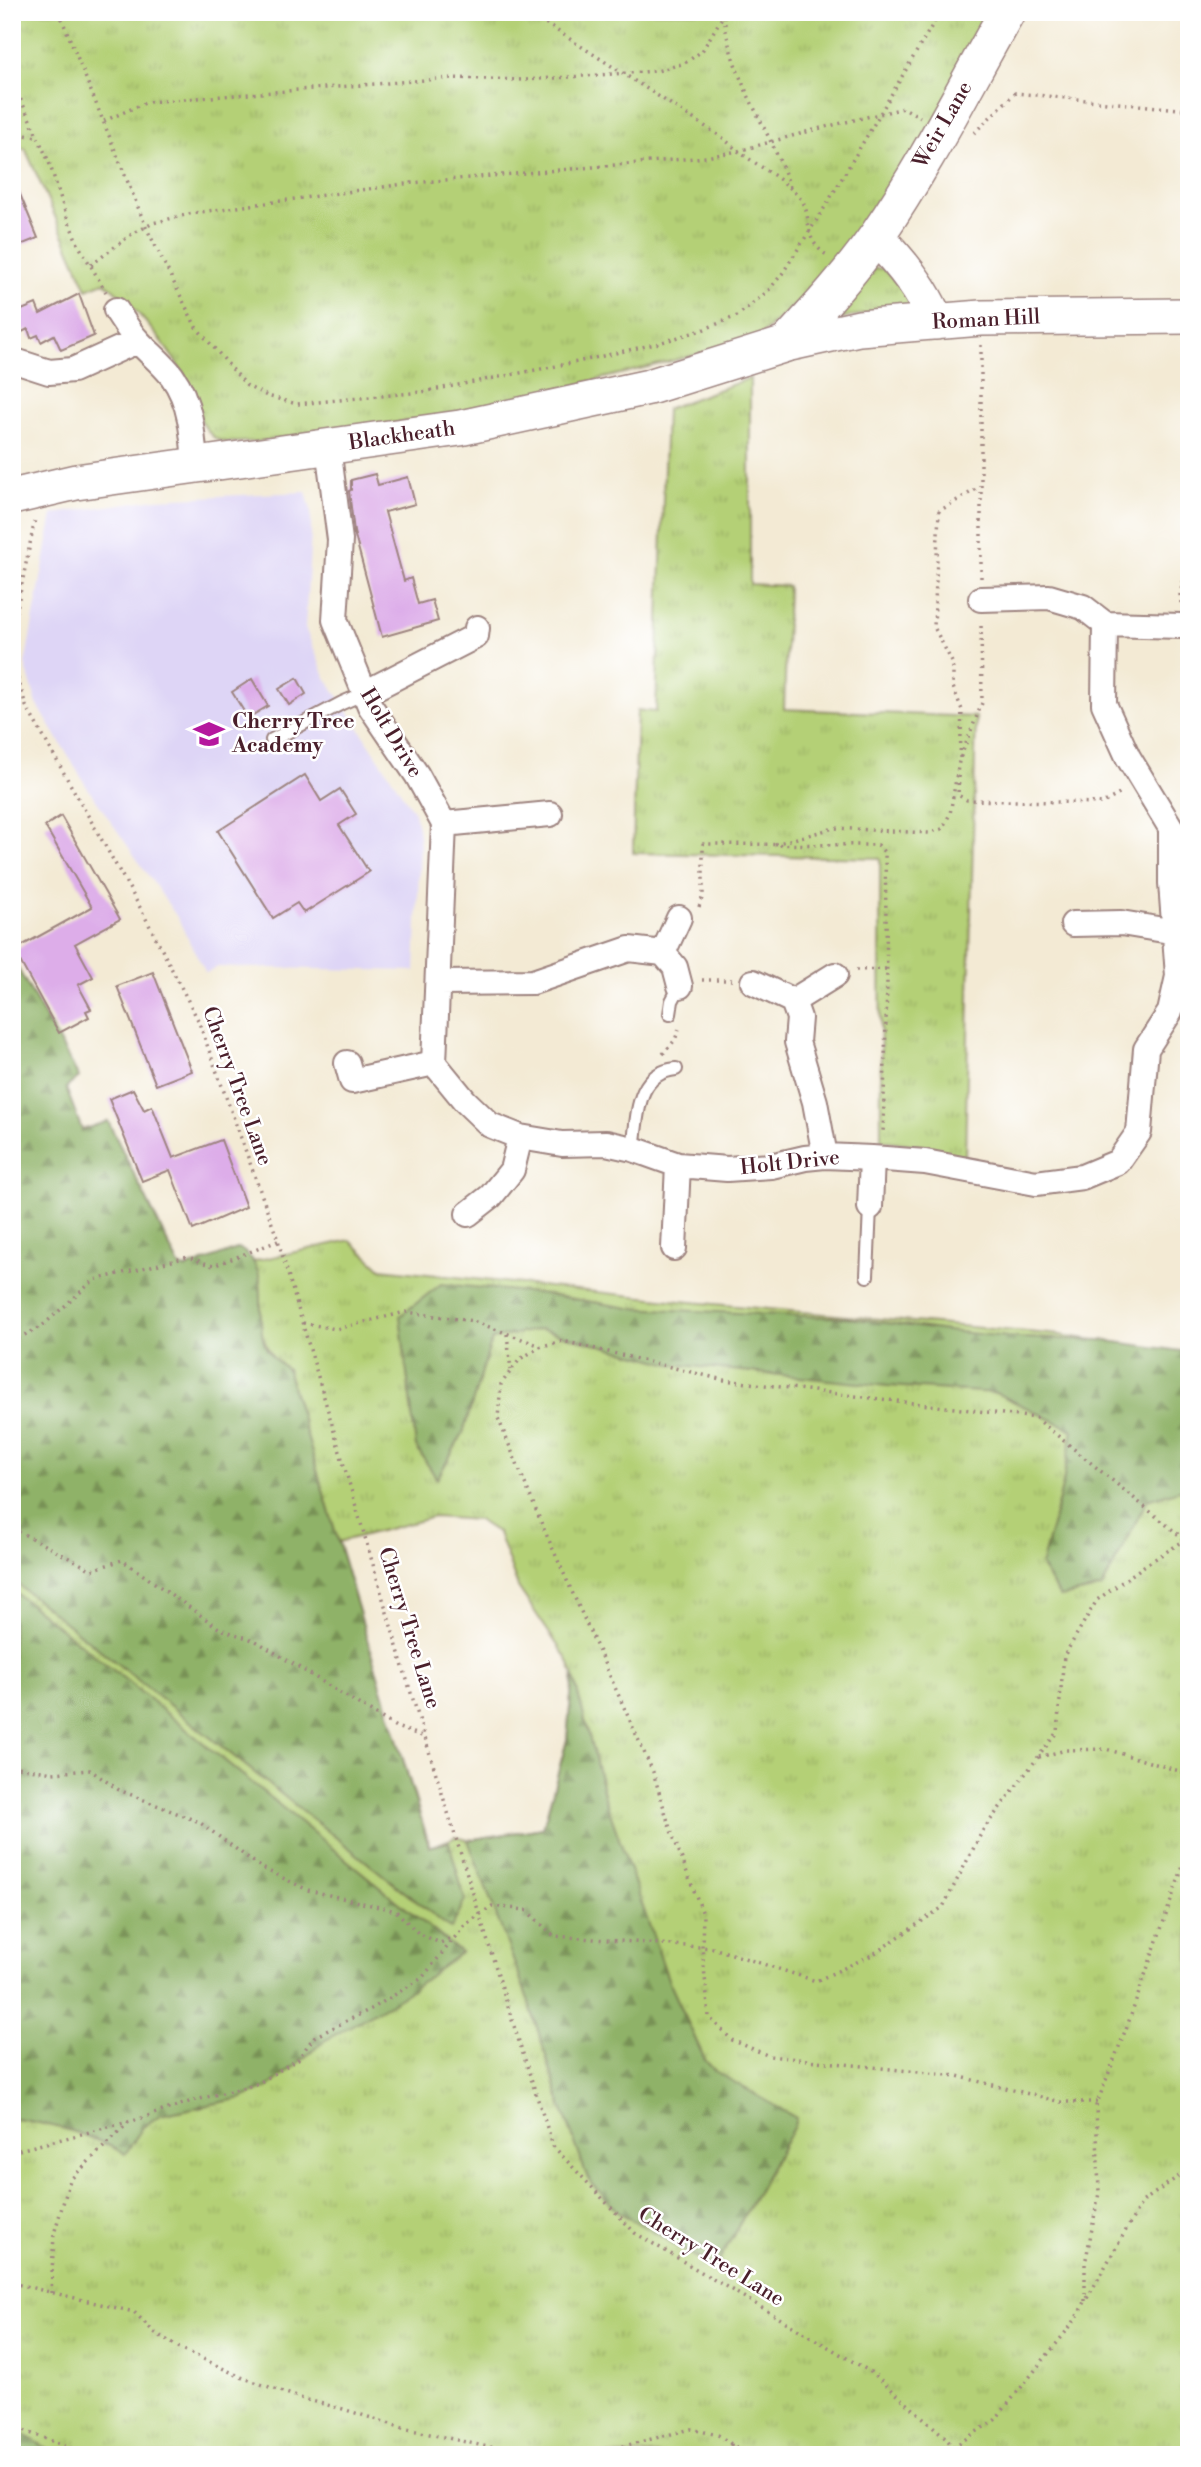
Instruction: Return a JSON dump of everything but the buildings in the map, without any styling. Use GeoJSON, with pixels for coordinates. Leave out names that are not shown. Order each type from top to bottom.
{"type":"FeatureCollection","features":[{"type":"Feature","properties":{"kind":"main road","name":"Weir Lane"},"geometry":{"type":"LineString","coordinates":[[786,344],[831,294],[876,237],[902,198],[955,133],[1007,12]]}},
{"type":"Feature","properties":{"kind":"main road"},"geometry":{"type":"LineString","coordinates":[[876,237],[896,257],[926,298],[936,321]]}},
{"type":"Feature","properties":{"kind":"main road","name":"Roman Hill"},"geometry":{"type":"LineString","coordinates":[[786,344],[859,328],[936,321],[981,318],[1189,316]]}},
{"type":"Feature","properties":{"kind":"main road","name":"Blackheath"},"geometry":{"type":"LineString","coordinates":[[27,494],[76,482],[460,428],[649,387],[786,344]]}},
{"type":"Feature","properties":{"kind":"street"},"geometry":{"type":"LineString","coordinates":[[116,310],[137,341],[174,378],[193,428],[195,465]]}},
{"type":"Feature","properties":{"kind":"street"},"geometry":{"type":"LineString","coordinates":[[12,360],[49,372],[73,370],[137,341]]}},
{"type":"Feature","properties":{"kind":"street","name":"Holt Drive"},"geometry":{"type":"LineString","coordinates":[[328,447],[340,540],[335,620],[370,706],[417,775],[444,824]]}},
{"type":"Feature","properties":{"kind":"street"},"geometry":{"type":"LineString","coordinates":[[981,599],[1049,597],[1083,607],[1105,624],[1182,626]]}},
{"type":"Feature","properties":{"kind":"street","name":"Holt Drive"},"geometry":{"type":"LineString","coordinates":[[434,1063],[464,1101],[491,1125],[520,1137],[562,1143],[606,1143],[633,1149],[678,1165],[727,1170],[771,1167],[825,1156],[925,1162],[1036,1184],[1082,1177],[1118,1162],[1139,1132],[1146,1049],[1170,1012],[1178,976],[1171,883],[1171,828],[1128,757],[1104,704],[1105,624]]}},
{"type":"Feature","properties":{"kind":"street"},"geometry":{"type":"LineString","coordinates":[[365,693],[477,639]]}},
{"type":"Feature","properties":{"kind":"street"},"geometry":{"type":"LineString","coordinates":[[347,1063],[352,1081],[434,1063],[444,824],[520,821],[550,814]]}},
{"type":"Feature","properties":{"kind":"street"},"geometry":{"type":"LineString","coordinates":[[663,953],[679,919]]}},
{"type":"Feature","properties":{"kind":"street"},"geometry":{"type":"LineString","coordinates":[[1073,924],[1121,923],[1176,932]]}},
{"type":"Feature","properties":{"kind":"street"},"geometry":{"type":"LineString","coordinates":[[439,983],[533,982],[629,949],[663,953],[675,967],[680,986]]}},
{"type":"Feature","properties":{"kind":"street"},"geometry":{"type":"LineString","coordinates":[[793,1001],[835,975]]}},
{"type":"Feature","properties":{"kind":"street"},"geometry":{"type":"LineString","coordinates":[[753,982],[793,1001],[799,1018],[797,1042],[815,1101],[825,1156]]}},
{"type":"Feature","properties":{"kind":"street"},"geometry":{"type":"LineString","coordinates":[[468,1213],[491,1196],[512,1170],[520,1137]]}},
{"type":"Feature","properties":{"kind":"street"},"geometry":{"type":"LineString","coordinates":[[870,1207],[876,1159]]}},
{"type":"Feature","properties":{"kind":"street"},"geometry":{"type":"LineString","coordinates":[[674,1248],[678,1165]]}},
{"type":"Feature","properties":{"kind":"lane"},"geometry":{"type":"LineString","coordinates":[[272,740],[365,693]]}},
{"type":"Feature","properties":{"kind":"lane"},"geometry":{"type":"LineString","coordinates":[[670,1014],[672,1001],[680,986]]}},
{"type":"Feature","properties":{"kind":"lane"},"geometry":{"type":"LineString","coordinates":[[633,1149],[643,1093],[651,1079],[663,1070],[676,1069]]}},
{"type":"Feature","properties":{"kind":"lane"},"geometry":{"type":"LineString","coordinates":[[867,1276],[870,1207]]}},
{"type":"Feature","properties":{"kind":"path"},"geometry":{"type":"LineString","coordinates":[[59,12],[146,227],[196,327],[247,386],[267,396],[297,404],[422,392],[588,360],[659,343],[737,316],[768,291],[809,234],[940,12]]}},
{"type":"Feature","properties":{"kind":"path"},"geometry":{"type":"LineString","coordinates":[[528,12],[723,138],[738,152],[791,189],[803,201],[809,234],[818,250],[849,270]]}},
{"type":"Feature","properties":{"kind":"path"},"geometry":{"type":"LineString","coordinates":[[104,121],[147,102],[451,78],[525,80],[657,71],[685,63],[702,51],[724,13]]}},
{"type":"Feature","properties":{"kind":"path"},"geometry":{"type":"LineString","coordinates":[[724,13],[726,38],[733,64],[791,189]]}},
{"type":"Feature","properties":{"kind":"path"},"geometry":{"type":"LineString","coordinates":[[12,80],[49,162],[65,215],[78,244],[116,310]]}},
{"type":"Feature","properties":{"kind":"path"},"geometry":{"type":"LineString","coordinates":[[91,265],[146,227],[206,211],[412,183],[706,157],[738,152],[904,108],[955,133],[1015,93],[1189,110]]}},
{"type":"Feature","properties":{"kind":"path"},"geometry":{"type":"LineString","coordinates":[[12,133],[37,137]]}},
{"type":"Feature","properties":{"kind":"path"},"geometry":{"type":"LineString","coordinates":[[775,844],[834,828],[929,833],[942,829],[950,814],[959,761],[982,703],[981,318]]}},
{"type":"Feature","properties":{"kind":"path"},"geometry":{"type":"LineString","coordinates":[[980,487],[939,510],[934,627],[953,664],[953,687],[962,710],[958,795],[967,800],[1103,803],[1143,781]]}},
{"type":"Feature","properties":{"kind":"path"},"geometry":{"type":"LineString","coordinates":[[12,633],[27,494]]}},
{"type":"Feature","properties":{"kind":"path"},"geometry":{"type":"LineString","coordinates":[[1182,626],[1180,595],[1189,554]]}},
{"type":"Feature","properties":{"kind":"path","name":"Cherry Tree Lane"},"geometry":{"type":"LineString","coordinates":[[12,659],[26,706],[142,911],[198,1020],[278,1240],[425,1737],[553,2146],[635,2233],[874,2374],[953,2447]]}},
{"type":"Feature","properties":{"kind":"path"},"geometry":{"type":"LineString","coordinates":[[679,919],[686,924],[693,917],[703,895],[703,844],[878,845],[885,853],[885,1108],[876,1159]]}},
{"type":"Feature","properties":{"kind":"path"},"geometry":{"type":"LineString","coordinates":[[835,975],[839,971],[886,969]]}},
{"type":"Feature","properties":{"kind":"path"},"geometry":{"type":"LineString","coordinates":[[680,986],[707,978],[753,982]]}},
{"type":"Feature","properties":{"kind":"path"},"geometry":{"type":"LineString","coordinates":[[12,1341],[41,1327],[94,1280],[188,1257],[213,1266],[278,1240]]}},
{"type":"Feature","properties":{"kind":"path"},"geometry":{"type":"LineString","coordinates":[[303,1323],[336,1329],[406,1312],[473,1321],[542,1346]]}},
{"type":"Feature","properties":{"kind":"path"},"geometry":{"type":"LineString","coordinates":[[507,1334],[511,1370]]}},
{"type":"Feature","properties":{"kind":"path"},"geometry":{"type":"LineString","coordinates":[[12,2150],[130,2122],[192,2101],[257,2084],[298,2059],[314,2037],[373,2008],[422,1978],[465,1925],[492,1906],[526,1910],[554,1936],[702,1947],[713,1948],[816,1981],[872,1955],[943,1907],[983,1830],[1057,1732],[1064,1656],[1097,1600],[1144,1566],[1187,1541],[1036,1418],[724,1380],[563,1341],[542,1346],[520,1359],[501,1384],[498,1418],[543,1527],[653,1772],[670,1828],[703,1913],[702,1947],[709,2017],[732,2040],[769,2056],[957,2076],[1061,2102],[1097,2102]]}},
{"type":"Feature","properties":{"kind":"path"},"geometry":{"type":"LineString","coordinates":[[12,1528],[92,1570],[122,1560],[220,1629],[256,1641],[396,1727],[425,1737]]}},
{"type":"Feature","properties":{"kind":"path"},"geometry":{"type":"LineString","coordinates":[[1039,1757],[1066,1751],[1106,1749],[1189,1774]]}},
{"type":"Feature","properties":{"kind":"path"},"geometry":{"type":"LineString","coordinates":[[12,1766],[53,1773],[90,1770],[119,1790],[199,1822],[261,1868],[308,1890],[396,1911],[418,1933],[440,1943],[456,1936]]}},
{"type":"Feature","properties":{"kind":"path"},"geometry":{"type":"LineString","coordinates":[[1085,2301],[1085,2264],[1099,2193],[1096,2106],[1129,2021],[1189,1849]]}},
{"type":"Feature","properties":{"kind":"path"},"geometry":{"type":"LineString","coordinates":[[51,2292],[54,2234],[70,2180],[130,2122]]}},
{"type":"Feature","properties":{"kind":"path"},"geometry":{"type":"LineString","coordinates":[[954,2455],[953,2447],[995,2420],[1073,2323],[1142,2202],[1189,2169]]}},
{"type":"Feature","properties":{"kind":"path"},"geometry":{"type":"LineString","coordinates":[[12,2283],[134,2312],[153,2332],[209,2364],[300,2398],[404,2428],[488,2447],[563,2453],[622,2446],[691,2429],[718,2435],[747,2455]]}},
{"type":"Feature","properties":{"kind":"path"},"geometry":{"type":"LineString","coordinates":[[12,2424],[90,2455]]}},
{"type":"Feature","properties":{"kind":"path"},"geometry":{"type":"LineString","coordinates":[[730,2442],[734,2455]]}},
{"type":"Feature","properties":{"kind":"path"},"geometry":{"type":"LineString","coordinates":[[619,2454],[622,2446]]}},
{"type":"Feature","properties":{"kind":"path"},"geometry":{"type":"LineString","coordinates":[[509,2448],[510,2455]]}},
{"type":"Feature","properties":{"kind":"path"},"geometry":{"type":"LineString","coordinates":[[159,2455],[184,2451],[191,2455]]}},
{"type":"Feature","properties":{"kind":"shaded area","name":"Cherry Tree Academy"},"geometry":{"type":"Polygon","coordinates":[[[306,492],[311,510],[311,533],[305,628],[325,676],[414,812],[418,827],[420,845],[415,971],[218,967],[206,973],[177,917],[87,787],[37,704],[25,664],[53,514],[156,499],[306,492]]]}},
{"type":"Feature","properties":{"kind":"green space"},"geometry":{"type":"Polygon","coordinates":[[[12,12],[1007,12],[902,198],[817,286],[755,340],[461,414],[254,442],[233,442],[221,441],[207,430],[182,372],[136,311],[104,282],[87,289],[25,148],[12,152],[12,12]]]}},
{"type":"Feature","properties":{"kind":"green space"},"geometry":{"type":"Polygon","coordinates":[[[874,268],[884,269],[918,305],[811,323],[874,268]]]}},
{"type":"Feature","properties":{"kind":"green space"},"geometry":{"type":"Polygon","coordinates":[[[750,378],[750,584],[788,586],[784,709],[976,717],[965,1157],[922,1146],[881,1140],[880,858],[633,853],[637,710],[656,712],[666,409],[750,378]]]}},
{"type":"Feature","properties":{"kind":"green space"},"geometry":{"type":"Polygon","coordinates":[[[12,958],[79,1077],[66,1088],[82,1130],[108,1121],[179,1266],[185,1269],[239,1248],[250,1257],[257,1268],[265,1345],[271,1355],[287,1369],[429,1847],[449,1842],[465,1900],[451,1929],[12,1580],[12,958]]]}},
{"type":"Feature","properties":{"kind":"green space"},"geometry":{"type":"Polygon","coordinates":[[[350,1240],[381,1269],[680,1301],[1060,1335],[1189,1354],[1189,2455],[12,2455],[12,1519],[398,1743],[430,1847],[456,1837],[468,1840],[543,1828],[567,1740],[573,1674],[567,1659],[518,1587],[498,1533],[478,1520],[434,1517],[338,1542],[287,1369],[272,1356],[262,1333],[255,1296],[254,1261],[350,1240]]]}},
{"type":"Feature","properties":{"kind":"green space"},"geometry":{"type":"Polygon","coordinates":[[[441,1284],[537,1293],[630,1308],[848,1318],[1019,1338],[1101,1340],[1189,1352],[1189,1487],[1147,1500],[1102,1588],[1060,1597],[1041,1566],[1062,1488],[1073,1430],[996,1393],[888,1386],[671,1364],[540,1329],[492,1339],[463,1433],[437,1479],[416,1447],[400,1316],[441,1284]]]}},
{"type":"Feature","properties":{"kind":"green space"},"geometry":{"type":"Polygon","coordinates":[[[12,1590],[461,1953],[401,1997],[326,2040],[267,2088],[242,2098],[160,2115],[143,2127],[125,2154],[99,2141],[59,2127],[16,2119],[12,2121],[12,1590]]]}},
{"type":"Feature","properties":{"kind":"green space"},"geometry":{"type":"Polygon","coordinates":[[[573,1674],[606,1801],[668,1979],[705,2060],[715,2071],[796,2118],[715,2268],[617,2211],[588,2179],[529,2002],[468,1840],[543,1828],[567,1740],[573,1674]]]}},
{"type":"Feature","properties":{"kind":"green space"},"geometry":{"type":"Polygon","coordinates":[[[12,2428],[59,2455],[12,2455],[12,2428]]]}},
{"type":"Feature","properties":{"kind":"place","name":"Cherry Tree Academy"},"geometry":{"type":"Point","coordinates":[209,734]}}]}
